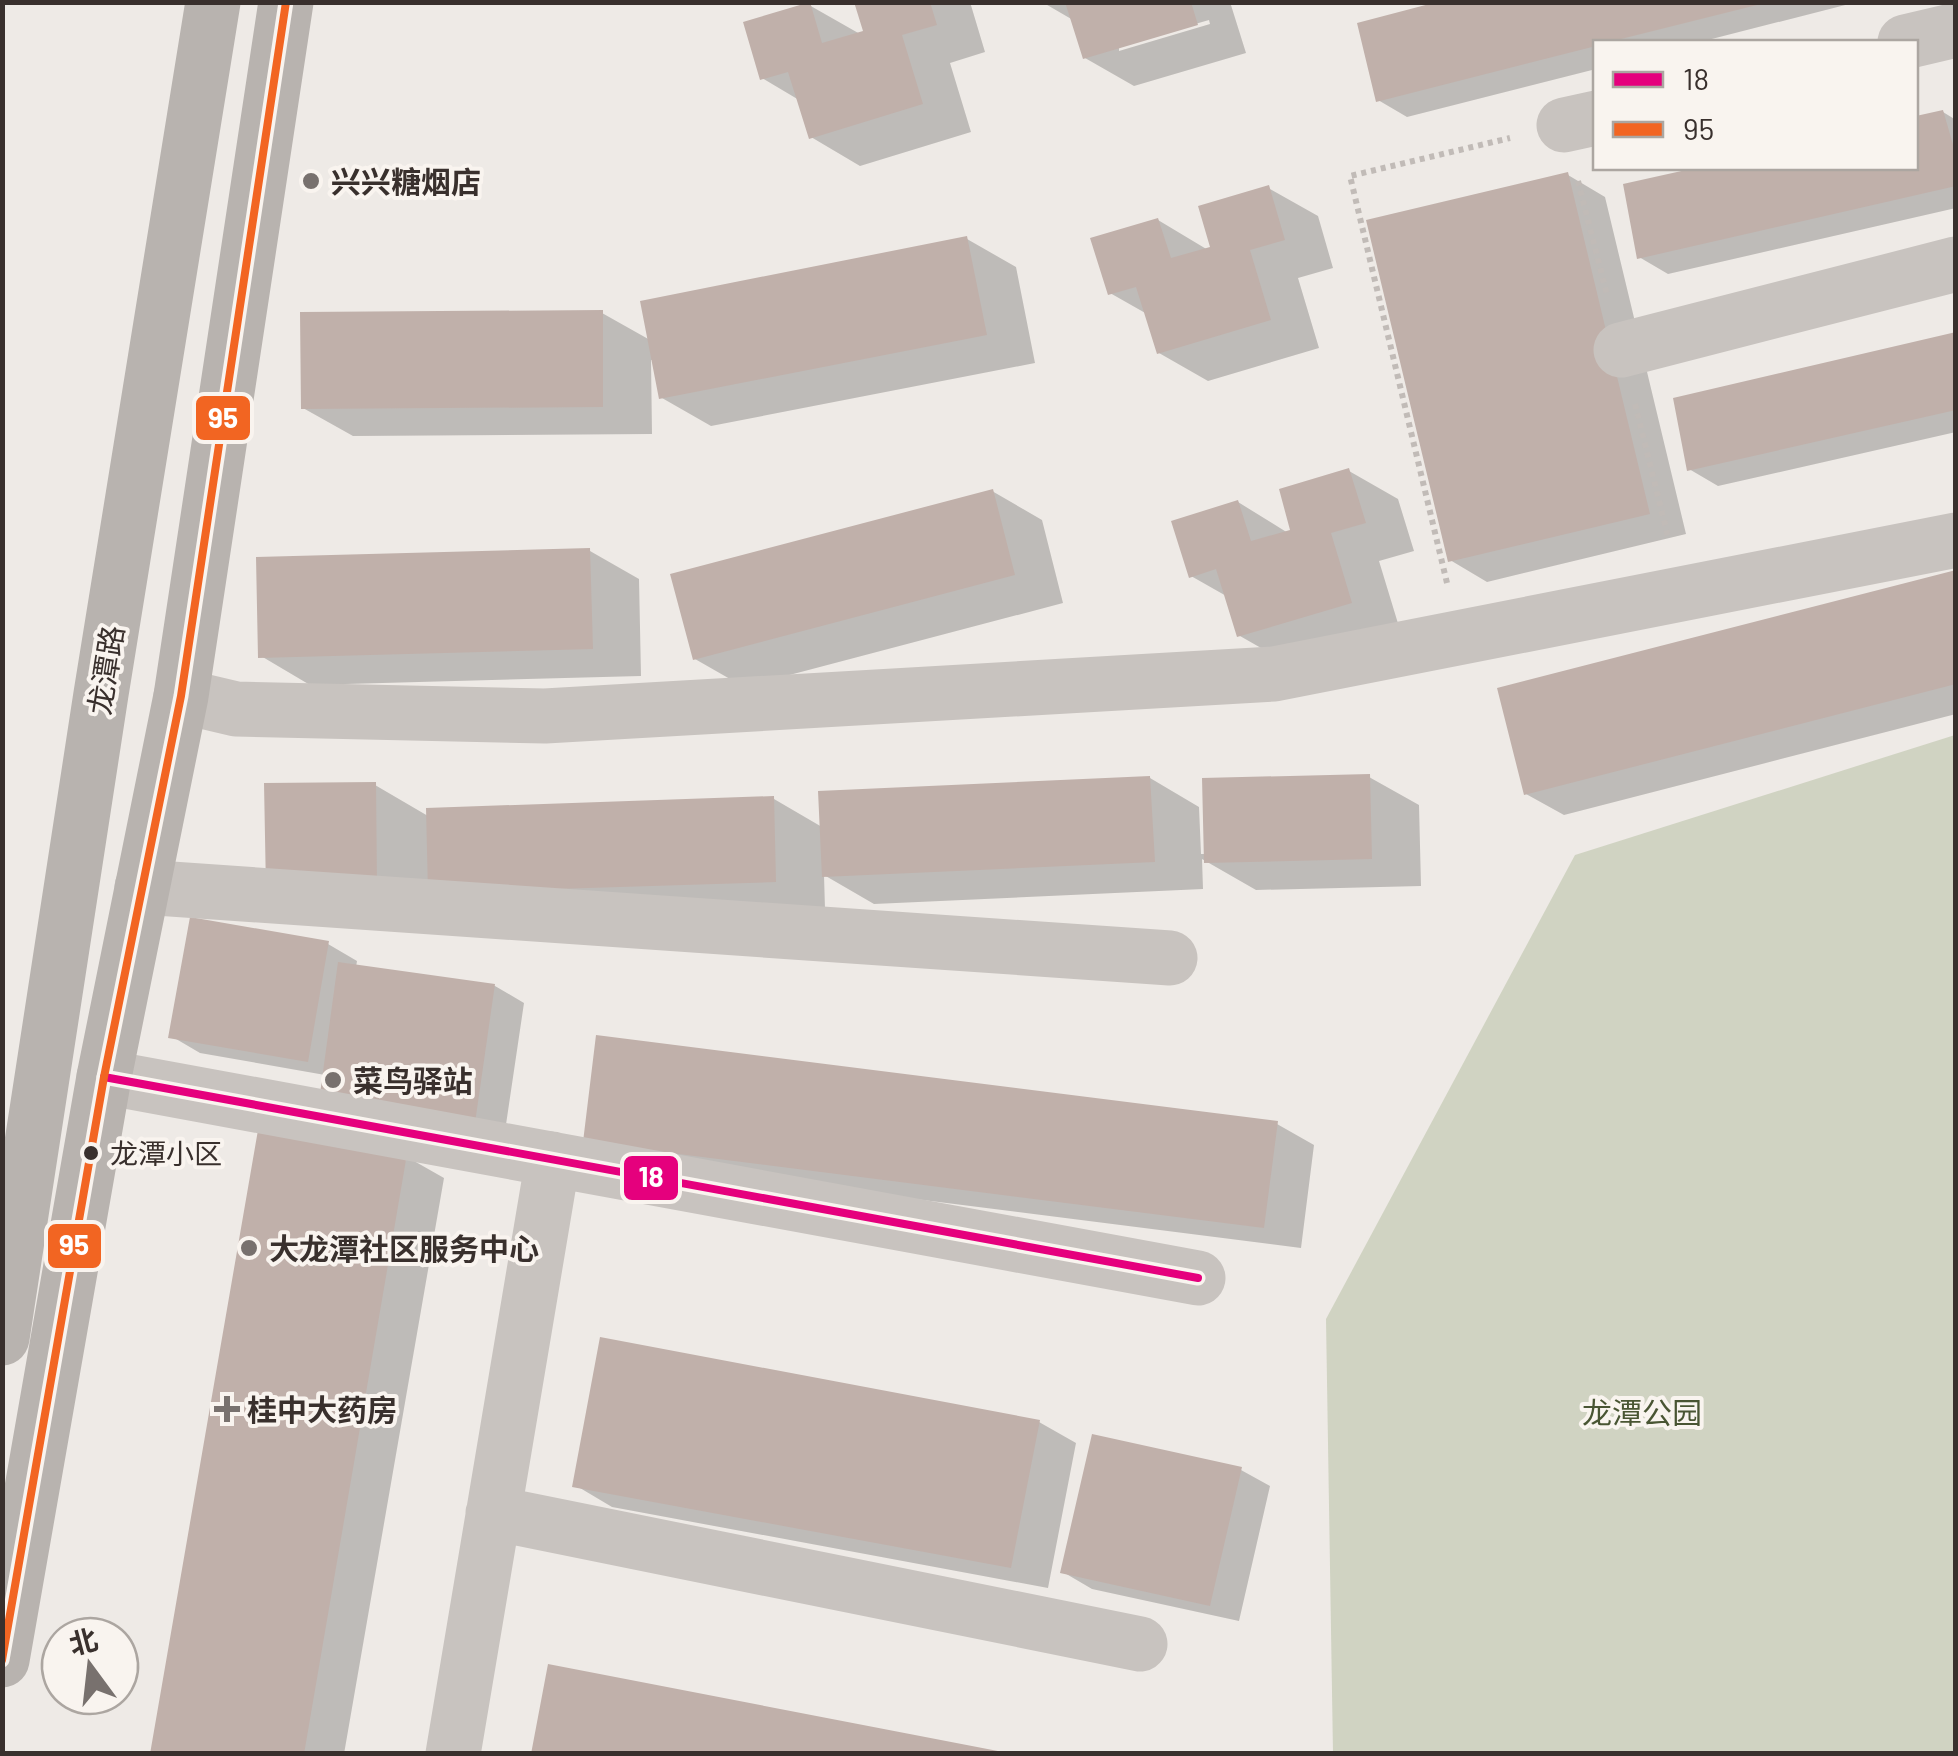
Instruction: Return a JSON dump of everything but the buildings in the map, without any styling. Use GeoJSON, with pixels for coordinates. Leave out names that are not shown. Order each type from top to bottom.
{"type":"FeatureCollection","features":[{"type":"Feature","properties":{"kind":"street","name":"龙潭路"},"geometry":{"type":"LineString","coordinates":[[2,1338],[213,2]]}},
{"type":"Feature","properties":{"kind":"street"},"geometry":{"type":"LineString","coordinates":[[2,1660],[104,1077],[181,696],[286,2]]}},
{"type":"Feature","properties":{"kind":"street"},"geometry":{"type":"LineString","coordinates":[[1914,40],[1956,30]]}},
{"type":"Feature","properties":{"kind":"street"},"geometry":{"type":"LineString","coordinates":[[1621,350],[1956,264]]}},
{"type":"Feature","properties":{"kind":"street"},"geometry":{"type":"LineString","coordinates":[[181,696],[236,709],[545,716],[1274,674],[1956,540]]}},
{"type":"Feature","properties":{"kind":"street"},"geometry":{"type":"LineString","coordinates":[[142,887],[1170,958]]}},
{"type":"Feature","properties":{"kind":"street"},"geometry":{"type":"LineString","coordinates":[[104,1077],[1198,1278]]}},
{"type":"Feature","properties":{"kind":"street"},"geometry":{"type":"LineString","coordinates":[[453,1754],[553,1160]]}},
{"type":"Feature","properties":{"kind":"street"},"geometry":{"type":"LineString","coordinates":[[493,1513],[1140,1644]]}},
{"type":"Feature","properties":{"kind":"path"},"geometry":{"type":"LineString","coordinates":[[1460,637],[1350,176],[1580,121]]}},
{"type":"Feature","properties":{"kind":"green space","name":"龙潭公园"},"geometry":{"type":"Polygon","coordinates":[[[1955,735],[1955,1753],[1333,1753],[1326,1319],[1575,855],[1955,735]]]}},
{"type":"Feature","properties":{"kind":"transit line","name":"95"},"geometry":{"type":"LineString","coordinates":[[2,1660],[104,1077],[181,696],[286,2]]}},
{"type":"Feature","properties":{"kind":"transit line","name":"18"},"geometry":{"type":"LineString","coordinates":[[104,1077],[1198,1278]]}},
{"type":"Feature","properties":{"kind":"place","name":"兴兴糖烟店"},"geometry":{"type":"Point","coordinates":[311,181]}},
{"type":"Feature","properties":{"kind":"place","name":"菜鸟驿站"},"geometry":{"type":"Point","coordinates":[333,1080]}},
{"type":"Feature","properties":{"kind":"place","name":"龙潭小区"},"geometry":{"type":"Point","coordinates":[91,1153]}},
{"type":"Feature","properties":{"kind":"place","name":"大龙潭社区服务中心"},"geometry":{"type":"Point","coordinates":[249,1248]}},
{"type":"Feature","properties":{"kind":"place","name":"桂中大药房"},"geometry":{"type":"Point","coordinates":[227,1409]}}]}
